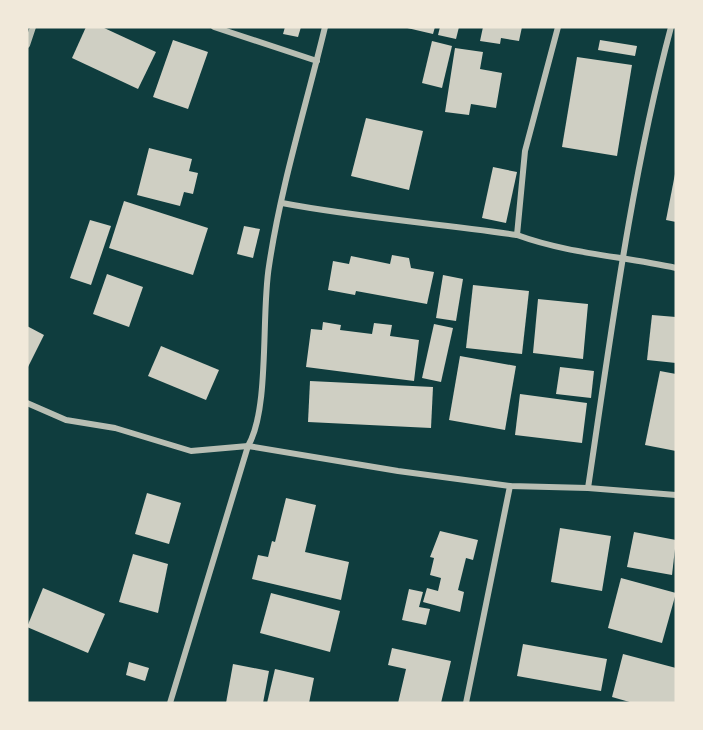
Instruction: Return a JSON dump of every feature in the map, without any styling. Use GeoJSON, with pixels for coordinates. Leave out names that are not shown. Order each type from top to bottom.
{"type":"FeatureCollection","features":[{"type":"Feature","properties":{"kind":"street"},"geometry":{"type":"LineString","coordinates":[[27,45],[33,27]]}},
{"type":"Feature","properties":{"kind":"street"},"geometry":{"type":"LineString","coordinates":[[214,27],[316,61]]}},
{"type":"Feature","properties":{"kind":"street"},"geometry":{"type":"LineString","coordinates":[[170,703],[248,446],[256,432],[261,384],[264,301],[282,203],[325,27]]}},
{"type":"Feature","properties":{"kind":"street"},"geometry":{"type":"LineString","coordinates":[[517,235],[525,151],[558,27]]}},
{"type":"Feature","properties":{"kind":"street"},"geometry":{"type":"LineString","coordinates":[[588,488],[623,256],[650,110],[671,27]]}},
{"type":"Feature","properties":{"kind":"street"},"geometry":{"type":"LineString","coordinates":[[282,203],[338,214],[426,221],[517,235],[574,252],[623,256],[676,268]]}},
{"type":"Feature","properties":{"kind":"street"},"geometry":{"type":"LineString","coordinates":[[27,403],[66,420],[115,428],[191,451],[248,446],[398,471],[510,486],[588,488],[676,495]]}},
{"type":"Feature","properties":{"kind":"street"},"geometry":{"type":"LineString","coordinates":[[466,703],[510,486]]}},
{"type":"Feature","properties":{"kind":"building"},"geometry":{"type":"Polygon","coordinates":[[[86,27],[102,27],[156,52],[138,89],[72,58],[86,27]]]}},
{"type":"Feature","properties":{"kind":"building"},"geometry":{"type":"Polygon","coordinates":[[[285,27],[301,27],[298,37],[283,34],[285,27]]]}},
{"type":"Feature","properties":{"kind":"building"},"geometry":{"type":"Polygon","coordinates":[[[403,27],[435,27],[433,34],[403,27]]]}},
{"type":"Feature","properties":{"kind":"building"},"geometry":{"type":"Polygon","coordinates":[[[440,27],[459,27],[456,39],[438,35],[440,27]]]}},
{"type":"Feature","properties":{"kind":"building"},"geometry":{"type":"Polygon","coordinates":[[[483,27],[522,27],[519,41],[501,38],[500,44],[480,41],[483,27]]]}},
{"type":"Feature","properties":{"kind":"building"},"geometry":{"type":"Polygon","coordinates":[[[173,40],[208,52],[188,109],[153,97],[173,40]]]}},
{"type":"Feature","properties":{"kind":"building"},"geometry":{"type":"Polygon","coordinates":[[[600,40],[637,46],[635,56],[598,50],[600,40]]]}},
{"type":"Feature","properties":{"kind":"building"},"geometry":{"type":"Polygon","coordinates":[[[432,41],[452,46],[442,88],[422,83],[432,41]]]}},
{"type":"Feature","properties":{"kind":"building"},"geometry":{"type":"Polygon","coordinates":[[[455,48],[483,52],[480,69],[502,73],[496,108],[471,104],[469,115],[445,112],[455,48]]]}},
{"type":"Feature","properties":{"kind":"building"},"geometry":{"type":"Polygon","coordinates":[[[577,57],[632,65],[617,156],[562,147],[577,57]]]}},
{"type":"Feature","properties":{"kind":"building"},"geometry":{"type":"Polygon","coordinates":[[[366,118],[423,131],[409,190],[351,176],[366,118]]]}},
{"type":"Feature","properties":{"kind":"building"},"geometry":{"type":"Polygon","coordinates":[[[149,148],[192,159],[189,171],[198,173],[193,194],[184,192],[180,206],[137,195],[149,148]]]}},
{"type":"Feature","properties":{"kind":"building"},"geometry":{"type":"Polygon","coordinates":[[[493,167],[517,172],[506,223],[482,218],[493,167]]]}},
{"type":"Feature","properties":{"kind":"building"},"geometry":{"type":"Polygon","coordinates":[[[676,174],[676,222],[666,220],[676,174]]]}},
{"type":"Feature","properties":{"kind":"building"},"geometry":{"type":"Polygon","coordinates":[[[124,201],[208,228],[193,275],[109,248],[124,201]]]}},
{"type":"Feature","properties":{"kind":"building"},"geometry":{"type":"Polygon","coordinates":[[[90,220],[111,226],[91,285],[70,278],[90,220]]]}},
{"type":"Feature","properties":{"kind":"building"},"geometry":{"type":"Polygon","coordinates":[[[244,226],[260,229],[253,258],[237,254],[244,226]]]}},
{"type":"Feature","properties":{"kind":"building"},"geometry":{"type":"Polygon","coordinates":[[[392,255],[409,258],[411,268],[434,272],[427,304],[356,291],[355,295],[328,290],[333,261],[349,264],[351,256],[390,264],[392,255]]]}},
{"type":"Feature","properties":{"kind":"building"},"geometry":{"type":"Polygon","coordinates":[[[107,274],[143,287],[129,327],[93,314],[107,274]]]}},
{"type":"Feature","properties":{"kind":"building"},"geometry":{"type":"Polygon","coordinates":[[[443,275],[463,279],[456,321],[436,318],[443,275]]]}},
{"type":"Feature","properties":{"kind":"building"},"geometry":{"type":"Polygon","coordinates":[[[473,285],[529,291],[522,354],[466,348],[473,285]]]}},
{"type":"Feature","properties":{"kind":"building"},"geometry":{"type":"Polygon","coordinates":[[[538,299],[588,304],[583,359],[533,353],[538,299]]]}},
{"type":"Feature","properties":{"kind":"building"},"geometry":{"type":"Polygon","coordinates":[[[652,315],[676,317],[676,363],[647,360],[652,315]]]}},
{"type":"Feature","properties":{"kind":"building"},"geometry":{"type":"Polygon","coordinates":[[[323,322],[341,325],[340,330],[372,334],[374,323],[392,325],[390,336],[419,340],[414,381],[306,367],[311,329],[322,330],[323,322]]]}},
{"type":"Feature","properties":{"kind":"building"},"geometry":{"type":"Polygon","coordinates":[[[434,324],[453,328],[441,382],[422,378],[434,324]]]}},
{"type":"Feature","properties":{"kind":"building"},"geometry":{"type":"Polygon","coordinates":[[[27,326],[44,335],[27,369],[27,326]]]}},
{"type":"Feature","properties":{"kind":"building"},"geometry":{"type":"Polygon","coordinates":[[[161,346],[219,370],[206,400],[148,376],[161,346]]]}},
{"type":"Feature","properties":{"kind":"building"},"geometry":{"type":"Polygon","coordinates":[[[460,356],[516,366],[505,430],[449,420],[460,356]]]}},
{"type":"Feature","properties":{"kind":"building"},"geometry":{"type":"Polygon","coordinates":[[[560,367],[594,371],[591,398],[556,394],[560,367]]]}},
{"type":"Feature","properties":{"kind":"building"},"geometry":{"type":"Polygon","coordinates":[[[660,371],[676,374],[676,451],[645,445],[660,371]]]}},
{"type":"Feature","properties":{"kind":"building"},"geometry":{"type":"Polygon","coordinates":[[[310,381],[433,387],[431,428],[308,422],[310,381]]]}},
{"type":"Feature","properties":{"kind":"building"},"geometry":{"type":"Polygon","coordinates":[[[520,394],[587,403],[582,443],[515,435],[520,394]]]}},
{"type":"Feature","properties":{"kind":"building"},"geometry":{"type":"Polygon","coordinates":[[[147,493],[181,503],[169,544],[135,534],[147,493]]]}},
{"type":"Feature","properties":{"kind":"building"},"geometry":{"type":"Polygon","coordinates":[[[286,498],[316,505],[305,552],[349,562],[341,600],[252,579],[258,555],[268,557],[272,541],[275,542],[286,498]]]}},
{"type":"Feature","properties":{"kind":"building"},"geometry":{"type":"Polygon","coordinates":[[[560,528],[611,536],[602,591],[551,582],[560,528]]]}},
{"type":"Feature","properties":{"kind":"building"},"geometry":{"type":"Polygon","coordinates":[[[440,531],[478,540],[473,560],[466,558],[458,590],[464,592],[460,612],[423,602],[427,588],[438,591],[441,578],[430,575],[434,558],[430,557],[440,531]]]}},
{"type":"Feature","properties":{"kind":"building"},"geometry":{"type":"Polygon","coordinates":[[[634,532],[676,540],[672,575],[627,567],[634,532]]]}},
{"type":"Feature","properties":{"kind":"building"},"geometry":{"type":"Polygon","coordinates":[[[133,554],[168,564],[158,613],[119,602],[133,554]]]}},
{"type":"Feature","properties":{"kind":"building"},"geometry":{"type":"Polygon","coordinates":[[[621,578],[676,593],[662,643],[608,628],[621,578]]]}},
{"type":"Feature","properties":{"kind":"building"},"geometry":{"type":"Polygon","coordinates":[[[43,588],[105,614],[88,653],[27,627],[43,588]]]}},
{"type":"Feature","properties":{"kind":"building"},"geometry":{"type":"Polygon","coordinates":[[[409,589],[423,592],[419,607],[430,609],[426,625],[402,620],[409,589]]]}},
{"type":"Feature","properties":{"kind":"building"},"geometry":{"type":"Polygon","coordinates":[[[271,593],[340,611],[330,652],[260,633],[271,593]]]}},
{"type":"Feature","properties":{"kind":"building"},"geometry":{"type":"Polygon","coordinates":[[[523,644],[607,659],[601,691],[517,676],[523,644]]]}},
{"type":"Feature","properties":{"kind":"building"},"geometry":{"type":"Polygon","coordinates":[[[392,648],[451,661],[441,703],[398,703],[406,669],[388,665],[392,648]]]}},
{"type":"Feature","properties":{"kind":"building"},"geometry":{"type":"Polygon","coordinates":[[[623,654],[676,668],[676,703],[633,703],[612,697],[623,654]]]}},
{"type":"Feature","properties":{"kind":"building"},"geometry":{"type":"Polygon","coordinates":[[[129,662],[149,668],[145,681],[126,675],[129,662]]]}},
{"type":"Feature","properties":{"kind":"building"},"geometry":{"type":"Polygon","coordinates":[[[233,664],[269,671],[263,703],[226,703],[233,664]]]}},
{"type":"Feature","properties":{"kind":"building"},"geometry":{"type":"Polygon","coordinates":[[[275,669],[314,678],[309,703],[267,703],[275,669]]]}}]}
